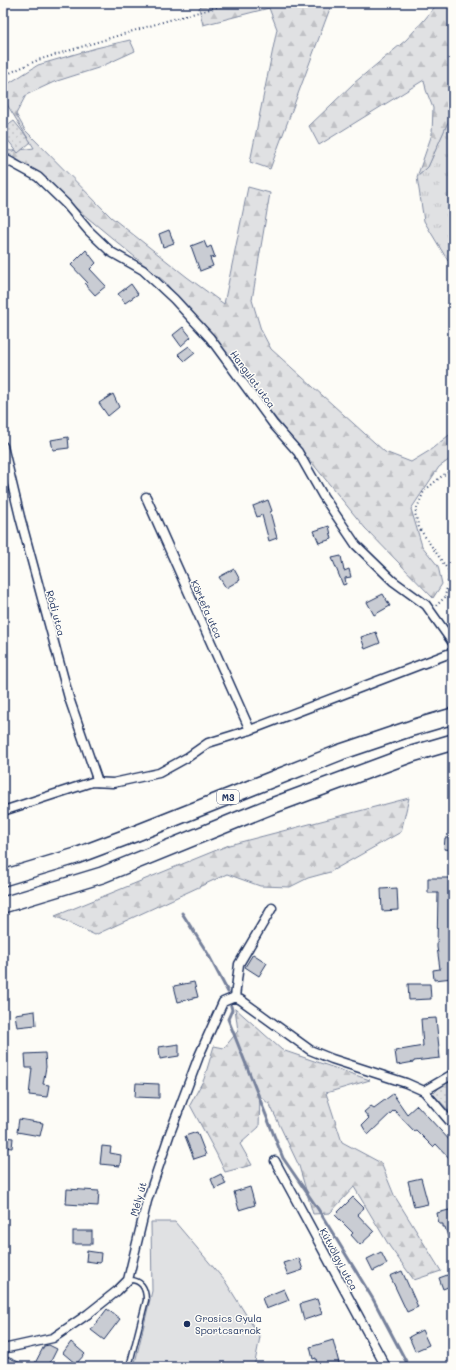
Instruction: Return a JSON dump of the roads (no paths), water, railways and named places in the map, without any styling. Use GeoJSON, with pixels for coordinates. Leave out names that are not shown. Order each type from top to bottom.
{"type":"FeatureCollection","features":[{"type":"Feature","properties":{"kind":"highway","name":"M3"},"geometry":{"type":"LineString","coordinates":[[3,878],[76,856],[341,752],[453,716]]}},
{"type":"Feature","properties":{"kind":"highway","name":"M3"},"geometry":{"type":"LineString","coordinates":[[3,905],[102,875],[269,807],[412,754],[453,742]]}},
{"type":"Feature","properties":{"kind":"street","name":"Hangulat utca"},"geometry":{"type":"LineString","coordinates":[[3,159],[38,177],[66,204],[88,230],[111,252],[143,270],[174,298],[210,338],[274,425],[298,452],[323,496],[356,545],[393,581],[426,605],[453,643]]}},
{"type":"Feature","properties":{"kind":"street","name":"Ródi utca"},"geometry":{"type":"LineString","coordinates":[[3,446],[20,517],[69,698],[98,782]]}},
{"type":"Feature","properties":{"kind":"street","name":"Körtefa utca"},"geometry":{"type":"LineString","coordinates":[[146,497],[250,730]]}},
{"type":"Feature","properties":{"kind":"street"},"geometry":{"type":"LineString","coordinates":[[3,812],[92,782],[113,783],[159,773],[188,757],[208,743],[250,730],[453,652]]}},
{"type":"Feature","properties":{"kind":"street"},"geometry":{"type":"LineString","coordinates":[[272,908],[239,964],[235,997],[251,1006],[310,1050],[332,1059],[406,1083],[424,1091],[453,1125]]}},
{"type":"Feature","properties":{"kind":"street","name":"Mély út"},"geometry":{"type":"LineString","coordinates":[[128,1280],[147,1200],[199,1056],[223,1002],[235,997]]}},
{"type":"Feature","properties":{"kind":"street"},"geometry":{"type":"LineString","coordinates":[[424,1091],[453,1074]]}},
{"type":"Feature","properties":{"kind":"street","name":"Kútvölgyi utca"},"geometry":{"type":"LineString","coordinates":[[275,1161],[386,1367]]}},
{"type":"Feature","properties":{"kind":"street"},"geometry":{"type":"LineString","coordinates":[[3,1349],[52,1338],[62,1333],[117,1291],[128,1280]]}},
{"type":"Feature","properties":{"kind":"lane"},"geometry":{"type":"LineString","coordinates":[[128,1280],[132,1279],[141,1284],[146,1290],[146,1300],[129,1367]]}},
{"type":"Feature","properties":{"kind":"waterway"},"geometry":{"type":"LineString","coordinates":[[182,913],[208,954],[228,992]]}},
{"type":"Feature","properties":{"kind":"waterway"},"geometry":{"type":"LineString","coordinates":[[231,1006],[232,1010],[228,1019],[283,1158],[318,1209],[373,1299],[409,1367]]}},
{"type":"Feature","properties":{"kind":"place","name":"Grosics Gyula Sportcsarnok"},"geometry":{"type":"Point","coordinates":[187,1324]}}]}
